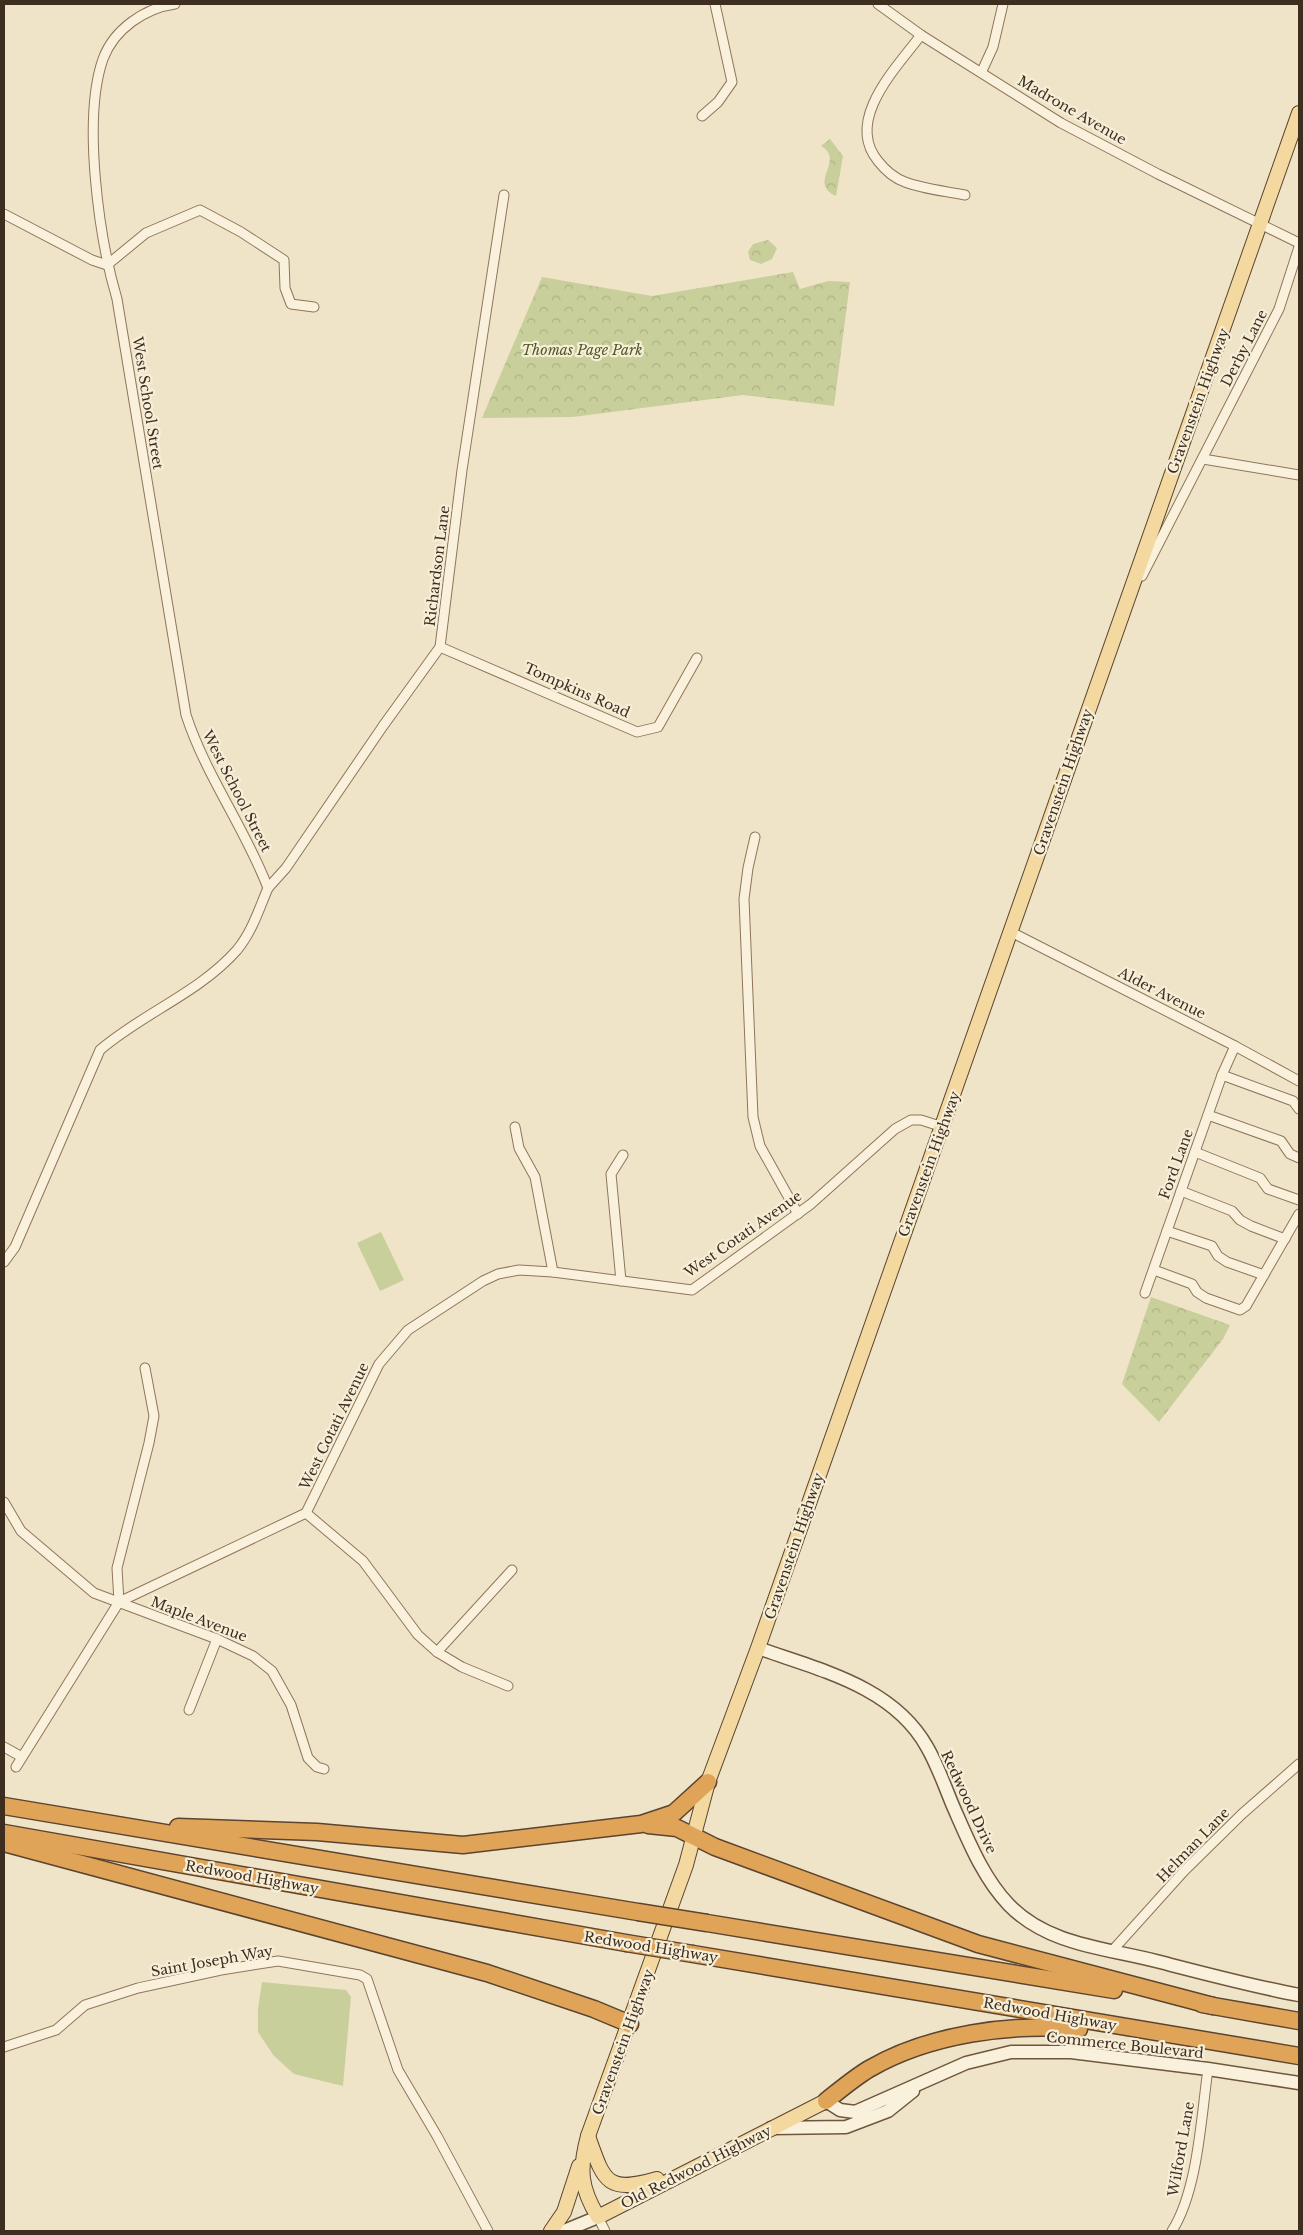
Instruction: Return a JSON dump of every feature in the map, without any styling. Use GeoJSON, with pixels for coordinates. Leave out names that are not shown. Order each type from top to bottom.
{"type":"FeatureCollection","features":[{"type":"Feature","properties":{"kind":"highway"},"geometry":{"type":"LineString","coordinates":[[112,1824],[317,1832],[463,1845],[640,1824],[674,1813],[708,1782]]}},
{"type":"Feature","properties":{"kind":"highway","name":"Redwood Highway"},"geometry":{"type":"LineString","coordinates":[[4,1806],[1299,2021]]}},
{"type":"Feature","properties":{"kind":"highway"},"geometry":{"type":"LineString","coordinates":[[640,1824],[677,1828],[715,1847],[978,1944],[1214,2006]]}},
{"type":"Feature","properties":{"kind":"highway","name":"Redwood Highway"},"geometry":{"type":"LineString","coordinates":[[4,1833],[626,1943],[1299,2056]]}},
{"type":"Feature","properties":{"kind":"highway"},"geometry":{"type":"LineString","coordinates":[[4,1843],[487,1973],[594,2009],[630,2024]]}},
{"type":"Feature","properties":{"kind":"highway"},"geometry":{"type":"LineString","coordinates":[[826,2101],[869,2069],[911,2050],[978,2033],[1027,2026],[1198,2039]]}},
{"type":"Feature","properties":{"kind":"main road","name":"Gravenstein Highway"},"geometry":{"type":"LineString","coordinates":[[598,2217],[588,2202],[583,2185],[582,2168],[588,2136],[686,1865],[708,1782],[758,1648],[943,1127],[1299,113]]}},
{"type":"Feature","properties":{"kind":"main road","name":"Redwood Drive"},"geometry":{"type":"LineString","coordinates":[[758,1648],[848,1680],[870,1691],[902,1715],[927,1746],[974,1852],[996,1888],[1010,1905],[1028,1919],[1064,1939],[1254,1987],[1299,1995]]}},
{"type":"Feature","properties":{"kind":"main road","name":"Commerce Boulevard"},"geometry":{"type":"LineString","coordinates":[[826,2101],[840,2110],[855,2112],[948,2070],[988,2056],[1036,2051],[1071,2052],[1208,2069],[1299,2083]]}},
{"type":"Feature","properties":{"kind":"main road","name":"Commerce Boulevard"},"geometry":{"type":"LineString","coordinates":[[771,2128],[846,2127],[888,2112],[923,2082]]}},
{"type":"Feature","properties":{"kind":"main road","name":"Old Redwood Highway"},"geometry":{"type":"LineString","coordinates":[[564,2231],[598,2217],[826,2101]]}},
{"type":"Feature","properties":{"kind":"main road"},"geometry":{"type":"LineString","coordinates":[[588,2136],[599,2167],[609,2181],[615,2184],[635,2186],[689,2170]]}},
{"type":"Feature","properties":{"kind":"main road"},"geometry":{"type":"LineString","coordinates":[[551,2231],[564,2212],[584,2151]]}},
{"type":"Feature","properties":{"kind":"street","name":"West School Street"},"geometry":{"type":"LineString","coordinates":[[175,4],[161,6],[142,14],[119,34],[104,58],[93,101],[96,178],[107,265],[117,299],[186,715],[205,765],[244,832],[268,888]]}},
{"type":"Feature","properties":{"kind":"street"},"geometry":{"type":"LineString","coordinates":[[702,116],[718,102],[732,82],[715,4]]}},
{"type":"Feature","properties":{"kind":"street","name":"Madrone Avenue"},"geometry":{"type":"LineString","coordinates":[[878,4],[921,35],[982,71],[1061,123],[1158,174],[1299,243]]}},
{"type":"Feature","properties":{"kind":"street"},"geometry":{"type":"LineString","coordinates":[[982,71],[996,37],[1003,4]]}},
{"type":"Feature","properties":{"kind":"street"},"geometry":{"type":"LineString","coordinates":[[921,35],[874,101],[867,120],[868,139],[874,157],[887,172],[904,182],[965,195]]}},
{"type":"Feature","properties":{"kind":"street","name":"Richardson Lane"},"geometry":{"type":"LineString","coordinates":[[268,888],[286,868],[383,726],[440,647],[462,470],[504,195]]}},
{"type":"Feature","properties":{"kind":"street"},"geometry":{"type":"LineString","coordinates":[[4,214],[92,260],[107,265],[146,234],[200,210],[241,232],[284,260],[284,288],[291,304],[314,306]]}},
{"type":"Feature","properties":{"kind":"street","name":"Derby Lane"},"geometry":{"type":"LineString","coordinates":[[1121,616],[1279,309],[1299,247]]}},
{"type":"Feature","properties":{"kind":"street"},"geometry":{"type":"LineString","coordinates":[[1203,459],[1299,475]]}},
{"type":"Feature","properties":{"kind":"street","name":"Tompkins Road"},"geometry":{"type":"LineString","coordinates":[[440,647],[637,732],[658,727],[697,658]]}},
{"type":"Feature","properties":{"kind":"street"},"geometry":{"type":"LineString","coordinates":[[755,837],[744,899],[753,1117],[760,1146],[798,1214]]}},
{"type":"Feature","properties":{"kind":"street"},"geometry":{"type":"LineString","coordinates":[[4,1262],[15,1247],[100,1050],[120,1033],[171,1002],[213,972],[237,949],[251,928],[268,888]]}},
{"type":"Feature","properties":{"kind":"street","name":"Alder Avenue"},"geometry":{"type":"LineString","coordinates":[[1011,932],[1235,1046],[1299,1081]]}},
{"type":"Feature","properties":{"kind":"street","name":"Ford Lane"},"geometry":{"type":"LineString","coordinates":[[1145,1293],[1222,1075],[1235,1046]]}},
{"type":"Feature","properties":{"kind":"street"},"geometry":{"type":"LineString","coordinates":[[1222,1075],[1293,1101],[1299,1109]]}},
{"type":"Feature","properties":{"kind":"street"},"geometry":{"type":"LineString","coordinates":[[1208,1115],[1281,1140],[1290,1154],[1299,1158]]}},
{"type":"Feature","properties":{"kind":"street","name":"West Cotati Avenue"},"geometry":{"type":"LineString","coordinates":[[306,1513],[379,1364],[408,1330],[483,1281],[498,1274],[519,1270],[553,1272],[692,1290],[798,1214],[895,1129],[911,1120],[921,1120],[943,1127]]}},
{"type":"Feature","properties":{"kind":"street"},"geometry":{"type":"LineString","coordinates":[[515,1127],[518,1148],[535,1177],[553,1272]]}},
{"type":"Feature","properties":{"kind":"street"},"geometry":{"type":"LineString","coordinates":[[1195,1152],[1260,1178],[1268,1189],[1299,1200]]}},
{"type":"Feature","properties":{"kind":"street"},"geometry":{"type":"LineString","coordinates":[[621,1280],[611,1174],[623,1155]]}},
{"type":"Feature","properties":{"kind":"street"},"geometry":{"type":"LineString","coordinates":[[1181,1191],[1232,1211],[1240,1220],[1251,1226],[1285,1239]]}},
{"type":"Feature","properties":{"kind":"street"},"geometry":{"type":"LineString","coordinates":[[1154,1270],[1192,1284],[1197,1292],[1206,1298],[1240,1310],[1246,1306],[1299,1214]]}},
{"type":"Feature","properties":{"kind":"street"},"geometry":{"type":"LineString","coordinates":[[1167,1230],[1212,1246],[1218,1256],[1228,1262],[1264,1275]]}},
{"type":"Feature","properties":{"kind":"street"},"geometry":{"type":"LineString","coordinates":[[119,1602],[117,1568],[149,1444],[154,1416],[145,1368]]}},
{"type":"Feature","properties":{"kind":"street","name":"Maple Avenue"},"geometry":{"type":"LineString","coordinates":[[4,1502],[21,1531],[69,1574],[94,1592],[217,1639],[254,1656],[272,1671],[291,1705],[308,1758],[317,1767],[324,1769]]}},
{"type":"Feature","properties":{"kind":"street"},"geometry":{"type":"LineString","coordinates":[[16,1767],[119,1602],[306,1513],[362,1561],[418,1635],[438,1652],[462,1666],[508,1686]]}},
{"type":"Feature","properties":{"kind":"street"},"geometry":{"type":"LineString","coordinates":[[438,1652],[512,1570]]}},
{"type":"Feature","properties":{"kind":"street"},"geometry":{"type":"LineString","coordinates":[[189,1710],[217,1639]]}},
{"type":"Feature","properties":{"kind":"street"},"geometry":{"type":"LineString","coordinates":[[4,1747],[22,1757]]}},
{"type":"Feature","properties":{"kind":"street","name":"Helman Lane"},"geometry":{"type":"LineString","coordinates":[[1112,1951],[1184,1872],[1242,1814],[1299,1764]]}},
{"type":"Feature","properties":{"kind":"street","name":"Saint Joseph Way"},"geometry":{"type":"LineString","coordinates":[[4,2047],[56,2030],[85,2005],[138,1988],[220,1970],[278,1961],[360,1975],[367,1979],[398,2070],[437,2136],[488,2231]]}},
{"type":"Feature","properties":{"kind":"street","name":"Wilford Lane"},"geometry":{"type":"LineString","coordinates":[[1172,2231],[1182,2212],[1190,2188],[1208,2069]]}},
{"type":"Feature","properties":{"kind":"street"},"geometry":{"type":"LineString","coordinates":[[598,2217],[605,2231]]}},
{"type":"Feature","properties":{"kind":"green space"},"geometry":{"type":"Polygon","coordinates":[[[830,139],[843,156],[836,196],[828,191],[825,185],[830,158],[828,152],[821,146],[830,139]]]}},
{"type":"Feature","properties":{"kind":"green space"},"geometry":{"type":"Polygon","coordinates":[[[768,240],[777,248],[772,259],[761,264],[750,260],[748,252],[753,244],[768,240]]]}},
{"type":"Feature","properties":{"kind":"green space","name":"Thomas Page Park"},"geometry":{"type":"Polygon","coordinates":[[[793,272],[800,289],[828,281],[850,282],[834,406],[743,395],[573,417],[482,418],[542,277],[652,296],[793,272]]]}},
{"type":"Feature","properties":{"kind":"green space"},"geometry":{"type":"Polygon","coordinates":[[[381,1232],[404,1280],[380,1291],[357,1243],[381,1232]]]}},
{"type":"Feature","properties":{"kind":"green space"},"geometry":{"type":"Polygon","coordinates":[[[1151,1297],[1230,1325],[1223,1339],[1159,1422],[1122,1384],[1151,1297]]]}},
{"type":"Feature","properties":{"kind":"green space"},"geometry":{"type":"Polygon","coordinates":[[[262,1982],[346,1990],[351,1997],[343,2086],[294,2074],[274,2056],[258,2032],[258,2009],[262,1982]]]}}]}
